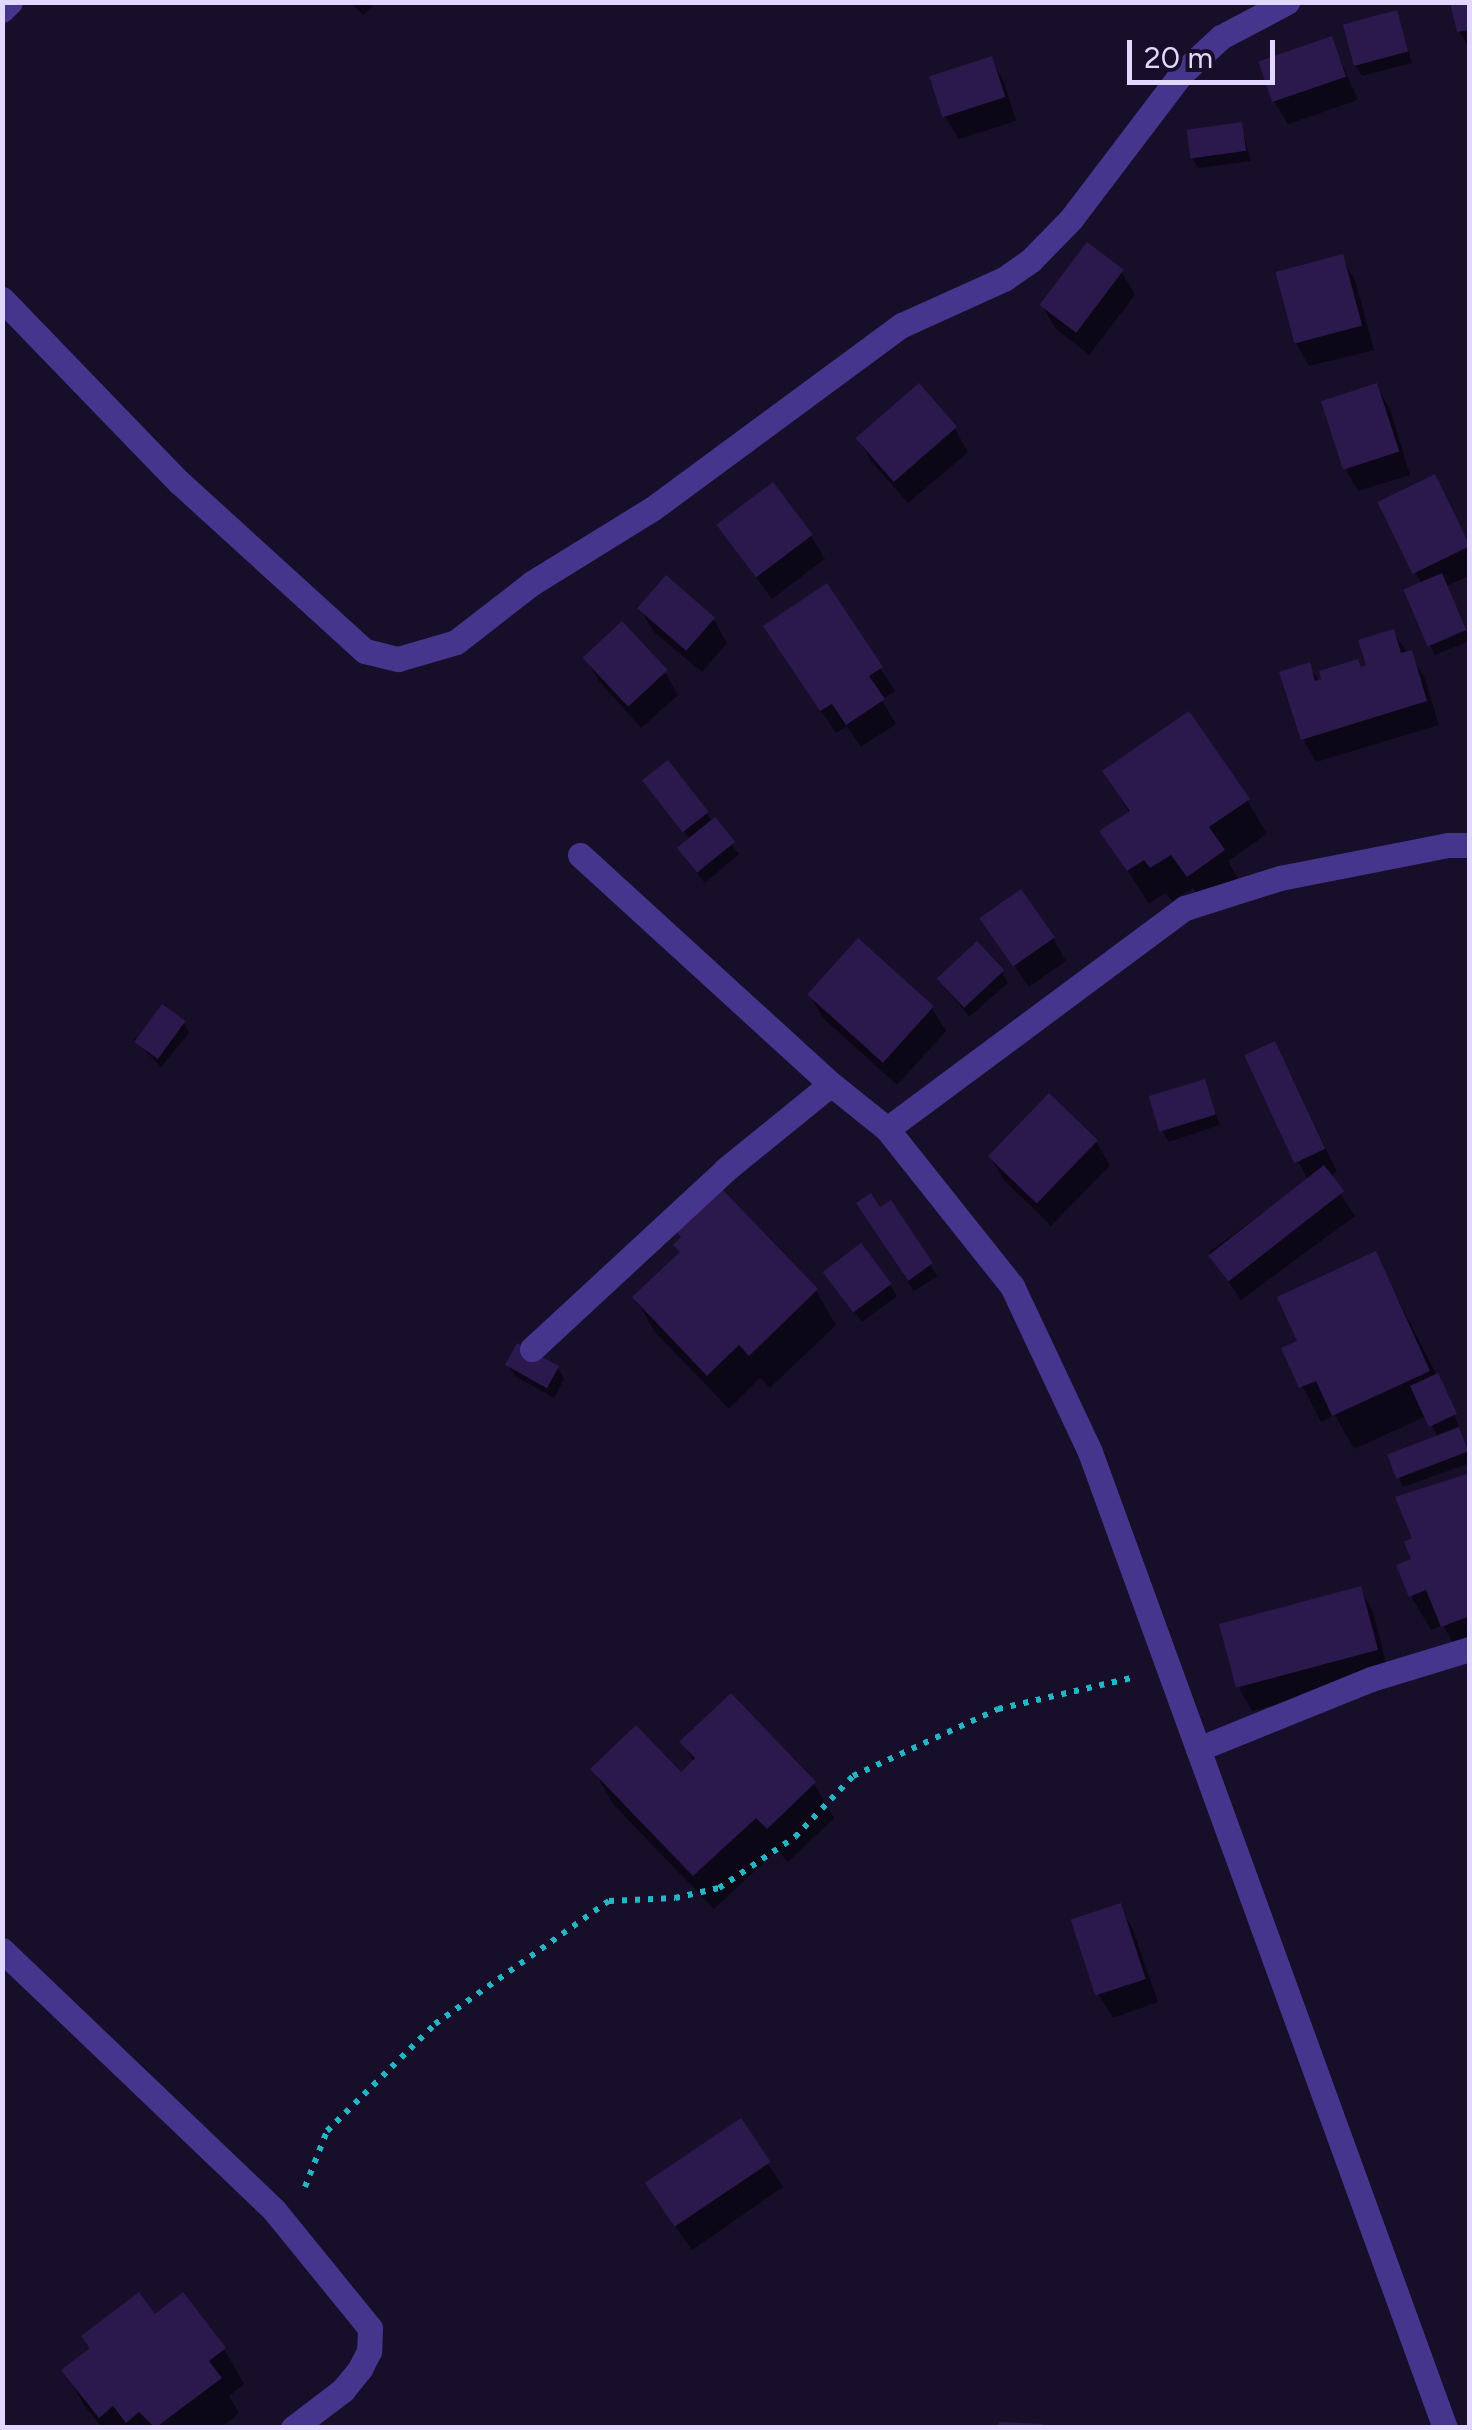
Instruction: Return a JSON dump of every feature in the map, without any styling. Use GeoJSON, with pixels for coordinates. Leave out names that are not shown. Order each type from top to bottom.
{"type":"FeatureCollection","features":[{"type":"Feature","properties":{"kind":"street"},"geometry":{"type":"LineString","coordinates":[[2,10],[10,2]]}},
{"type":"Feature","properties":{"kind":"street"},"geometry":{"type":"LineString","coordinates":[[2,299],[179,482],[365,651],[398,659],[456,642],[532,583],[652,509],[902,325],[1004,279],[1031,260],[1072,219],[1182,73],[1221,37],[1287,2]]}},
{"type":"Feature","properties":{"kind":"street"},"geometry":{"type":"LineString","coordinates":[[887,1129],[1185,908],[1280,878],[1448,845],[1470,845]]}},
{"type":"Feature","properties":{"kind":"street"},"geometry":{"type":"LineString","coordinates":[[580,854],[831,1084],[887,1129],[1012,1286],[1090,1452],[1445,2428]]}},
{"type":"Feature","properties":{"kind":"street"},"geometry":{"type":"LineString","coordinates":[[532,1349],[725,1170],[831,1084]]}},
{"type":"Feature","properties":{"kind":"street"},"geometry":{"type":"LineString","coordinates":[[1198,1749],[1371,1678],[1470,1649]]}},
{"type":"Feature","properties":{"kind":"street"},"geometry":{"type":"LineString","coordinates":[[2,1950],[274,2210],[370,2328],[369,2351],[344,2390],[292,2428]]}},
{"type":"Feature","properties":{"kind":"path"},"geometry":{"type":"LineString","coordinates":[[297,2238],[304,2190],[327,2131],[435,2024],[609,1900],[675,1898],[719,1888],[795,1838],[854,1776],[998,1709],[1168,1668]]}},
{"type":"Feature","properties":{"kind":"building"},"geometry":{"type":"Polygon","coordinates":[[[1450,2],[1470,2],[1470,30],[1457,32],[1450,2]]]}},
{"type":"Feature","properties":{"kind":"building"},"geometry":{"type":"Polygon","coordinates":[[[1397,10],[1408,52],[1354,66],[1343,24],[1397,10]]]}},
{"type":"Feature","properties":{"kind":"building"},"geometry":{"type":"Polygon","coordinates":[[[1332,36],[1346,77],[1272,102],[1258,61],[1332,36]]]}},
{"type":"Feature","properties":{"kind":"building"},"geometry":{"type":"Polygon","coordinates":[[[992,56],[1005,97],[943,117],[929,76],[992,56]]]}},
{"type":"Feature","properties":{"kind":"building"},"geometry":{"type":"Polygon","coordinates":[[[1242,122],[1246,151],[1191,159],[1187,130],[1242,122]]]}},
{"type":"Feature","properties":{"kind":"building"},"geometry":{"type":"Polygon","coordinates":[[[1087,242],[1124,270],[1076,333],[1039,305],[1087,242]]]}},
{"type":"Feature","properties":{"kind":"building"},"geometry":{"type":"Polygon","coordinates":[[[1343,254],[1362,325],[1295,344],[1275,272],[1343,254]]]}},
{"type":"Feature","properties":{"kind":"building"},"geometry":{"type":"Polygon","coordinates":[[[919,383],[957,427],[894,482],[856,438],[919,383]]]}},
{"type":"Feature","properties":{"kind":"building"},"geometry":{"type":"Polygon","coordinates":[[[1377,383],[1399,451],[1343,470],[1321,401],[1377,383]]]}},
{"type":"Feature","properties":{"kind":"building"},"geometry":{"type":"Polygon","coordinates":[[[1435,474],[1470,546],[1413,574],[1377,502],[1435,474]]]}},
{"type":"Feature","properties":{"kind":"building"},"geometry":{"type":"Polygon","coordinates":[[[773,482],[813,535],[756,577],[716,525],[773,482]]]}},
{"type":"Feature","properties":{"kind":"building"},"geometry":{"type":"Polygon","coordinates":[[[1442,573],[1466,630],[1428,646],[1403,589],[1442,573]]]}},
{"type":"Feature","properties":{"kind":"building"},"geometry":{"type":"Polygon","coordinates":[[[666,575],[715,618],[686,651],[637,608],[666,575]]]}},
{"type":"Feature","properties":{"kind":"building"},"geometry":{"type":"Polygon","coordinates":[[[827,583],[883,667],[869,676],[885,699],[846,725],[832,704],[820,711],[763,626],[827,583]]]}},
{"type":"Feature","properties":{"kind":"building"},"geometry":{"type":"Polygon","coordinates":[[[622,621],[668,670],[628,707],[583,658],[622,621]]]}},
{"type":"Feature","properties":{"kind":"building"},"geometry":{"type":"Polygon","coordinates":[[[1394,629],[1401,653],[1412,650],[1427,701],[1301,740],[1279,672],[1310,662],[1315,681],[1321,679],[1319,671],[1358,659],[1361,667],[1366,665],[1358,640],[1394,629]]]}},
{"type":"Feature","properties":{"kind":"building"},"geometry":{"type":"Polygon","coordinates":[[[1189,711],[1250,799],[1209,827],[1225,850],[1187,877],[1171,855],[1150,868],[1144,860],[1127,871],[1099,831],[1130,811],[1102,771],[1189,711]]]}},
{"type":"Feature","properties":{"kind":"building"},"geometry":{"type":"Polygon","coordinates":[[[668,760],[709,812],[683,832],[642,780],[668,760]]]}},
{"type":"Feature","properties":{"kind":"building"},"geometry":{"type":"Polygon","coordinates":[[[715,817],[735,842],[697,873],[677,848],[715,817]]]}},
{"type":"Feature","properties":{"kind":"building"},"geometry":{"type":"Polygon","coordinates":[[[1021,889],[1055,937],[1013,967],[979,918],[1021,889]]]}},
{"type":"Feature","properties":{"kind":"building"},"geometry":{"type":"Polygon","coordinates":[[[858,938],[934,1006],[883,1063],[807,994],[858,938]]]}},
{"type":"Feature","properties":{"kind":"building"},"geometry":{"type":"Polygon","coordinates":[[[977,941],[1004,970],[964,1008],[937,979],[977,941]]]}},
{"type":"Feature","properties":{"kind":"building"},"geometry":{"type":"Polygon","coordinates":[[[162,1004],[185,1021],[158,1059],[134,1042],[162,1004]]]}},
{"type":"Feature","properties":{"kind":"building"},"geometry":{"type":"Polygon","coordinates":[[[1275,1041],[1325,1149],[1294,1163],[1244,1055],[1275,1041]]]}},
{"type":"Feature","properties":{"kind":"building"},"geometry":{"type":"Polygon","coordinates":[[[1205,1079],[1216,1114],[1159,1132],[1149,1096],[1205,1079]]]}},
{"type":"Feature","properties":{"kind":"building"},"geometry":{"type":"Polygon","coordinates":[[[1049,1093],[1098,1140],[1037,1204],[988,1156],[1049,1093]]]}},
{"type":"Feature","properties":{"kind":"building"},"geometry":{"type":"Polygon","coordinates":[[[1324,1165],[1344,1191],[1228,1282],[1208,1256],[1324,1165]]]}},
{"type":"Feature","properties":{"kind":"building"},"geometry":{"type":"Polygon","coordinates":[[[719,1186],[818,1289],[749,1356],[739,1345],[707,1376],[632,1297],[680,1252],[673,1245],[681,1237],[674,1230],[719,1186]]]}},
{"type":"Feature","properties":{"kind":"building"},"geometry":{"type":"Polygon","coordinates":[[[871,1193],[880,1207],[891,1200],[933,1263],[908,1281],[856,1203],[871,1193]]]}},
{"type":"Feature","properties":{"kind":"building"},"geometry":{"type":"Polygon","coordinates":[[[861,1243],[892,1284],[853,1313],[823,1272],[861,1243]]]}},
{"type":"Feature","properties":{"kind":"building"},"geometry":{"type":"Polygon","coordinates":[[[1376,1251],[1430,1371],[1332,1416],[1316,1381],[1299,1388],[1281,1348],[1297,1341],[1277,1297],[1376,1251]]]}},
{"type":"Feature","properties":{"kind":"building"},"geometry":{"type":"Polygon","coordinates":[[[517,1343],[559,1366],[547,1388],[505,1365],[517,1343]]]}},
{"type":"Feature","properties":{"kind":"building"},"geometry":{"type":"Polygon","coordinates":[[[1438,1373],[1457,1414],[1429,1427],[1410,1386],[1438,1373]]]}},
{"type":"Feature","properties":{"kind":"building"},"geometry":{"type":"Polygon","coordinates":[[[1459,1427],[1468,1451],[1396,1479],[1387,1455],[1459,1427]]]}},
{"type":"Feature","properties":{"kind":"building"},"geometry":{"type":"Polygon","coordinates":[[[1470,1473],[1470,1616],[1441,1627],[1426,1590],[1409,1597],[1396,1565],[1411,1559],[1404,1542],[1412,1538],[1395,1497],[1470,1473]]]}},
{"type":"Feature","properties":{"kind":"building"},"geometry":{"type":"Polygon","coordinates":[[[1361,1586],[1378,1650],[1236,1688],[1219,1624],[1361,1586]]]}},
{"type":"Feature","properties":{"kind":"building"},"geometry":{"type":"Polygon","coordinates":[[[731,1693],[816,1782],[767,1829],[756,1818],[693,1876],[590,1769],[636,1725],[681,1772],[695,1758],[679,1742],[731,1693]]]}},
{"type":"Feature","properties":{"kind":"building"},"geometry":{"type":"Polygon","coordinates":[[[1121,1903],[1146,1979],[1095,1995],[1071,1919],[1121,1903]]]}},
{"type":"Feature","properties":{"kind":"building"},"geometry":{"type":"Polygon","coordinates":[[[741,2118],[771,2162],[674,2227],[645,2183],[741,2118]]]}},
{"type":"Feature","properties":{"kind":"building"},"geometry":{"type":"Polygon","coordinates":[[[139,2292],[155,2314],[183,2292],[226,2348],[209,2361],[222,2378],[155,2428],[139,2412],[126,2423],[113,2406],[99,2418],[61,2370],[90,2348],[81,2336],[139,2292]]]}},
{"type":"Feature","properties":{"kind":"building"},"geometry":{"type":"Polygon","coordinates":[[[999,2422],[1043,2424],[1043,2428],[999,2428],[999,2422]]]}}]}
